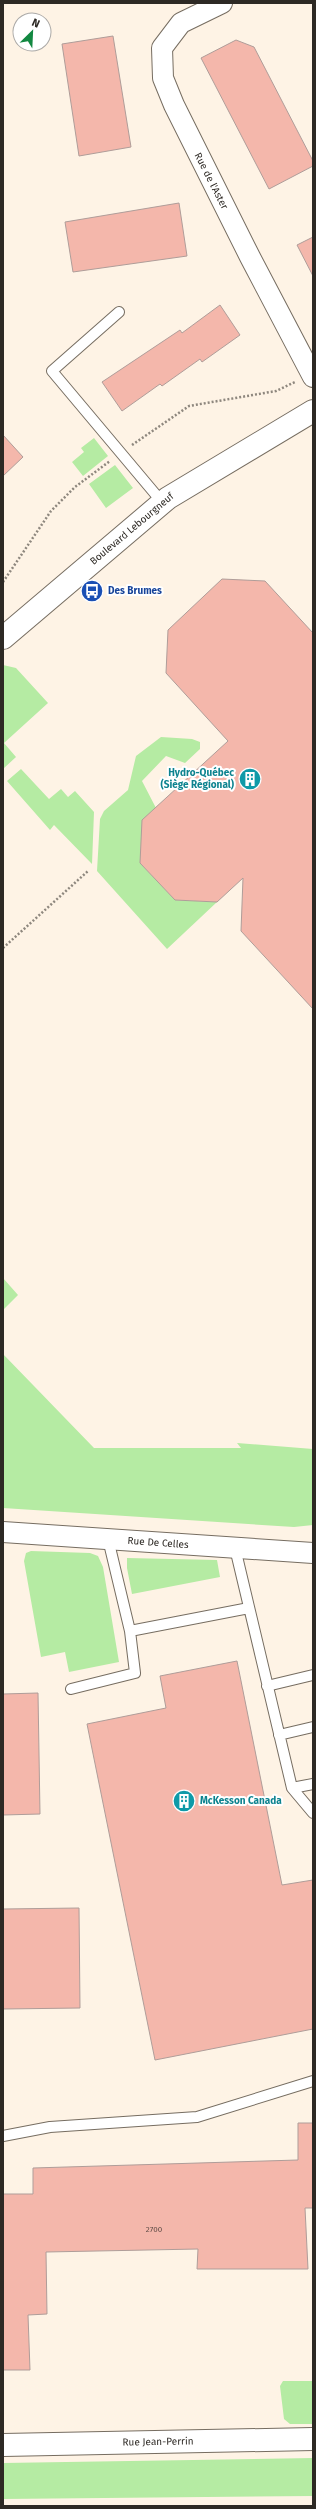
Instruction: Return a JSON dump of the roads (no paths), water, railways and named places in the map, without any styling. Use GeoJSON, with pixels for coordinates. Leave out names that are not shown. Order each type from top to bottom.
{"type":"FeatureCollection","features":[{"type":"Feature","properties":{"kind":"main road","name":"Boulevard Lebourgneuf"},"geometry":{"type":"LineString","coordinates":[[5,634],[162,502],[313,411]]}},
{"type":"Feature","properties":{"kind":"main road","name":"Rue Jean-Perrin"},"geometry":{"type":"LineString","coordinates":[[3,2445],[313,2438]]}},
{"type":"Feature","properties":{"kind":"street","name":"Rue de l'Aster"},"geometry":{"type":"LineString","coordinates":[[222,3],[181,23],[162,48],[163,78],[174,105],[250,257],[313,377]]}},
{"type":"Feature","properties":{"kind":"street","name":"Rue De Celles"},"geometry":{"type":"LineString","coordinates":[[3,1532],[313,1553]]}},
{"type":"Feature","properties":{"kind":"lane"},"geometry":{"type":"LineString","coordinates":[[118,312],[52,371],[162,502]]}},
{"type":"Feature","properties":{"kind":"lane"},"geometry":{"type":"LineString","coordinates":[[72,1690],[135,1673],[130,1632],[108,1539]]}},
{"type":"Feature","properties":{"kind":"lane"},"geometry":{"type":"LineString","coordinates":[[235,1548],[292,1788],[313,1813]]}},
{"type":"Feature","properties":{"kind":"lane"},"geometry":{"type":"LineString","coordinates":[[130,1632],[249,1608]]}},
{"type":"Feature","properties":{"kind":"lane"},"geometry":{"type":"LineString","coordinates":[[268,1686],[313,1675]]}},
{"type":"Feature","properties":{"kind":"lane"},"geometry":{"type":"LineString","coordinates":[[279,1735],[313,1727]]}},
{"type":"Feature","properties":{"kind":"lane"},"geometry":{"type":"LineString","coordinates":[[292,1788],[313,1784]]}},
{"type":"Feature","properties":{"kind":"lane"},"geometry":{"type":"LineString","coordinates":[[3,2136],[50,2127],[197,2117],[313,2081]]}},
{"type":"Feature","properties":{"kind":"place","name":"Des Brumes"},"geometry":{"type":"Point","coordinates":[92,591]}},
{"type":"Feature","properties":{"kind":"place","name":"Hydro-Québec (Siège Régional)"},"geometry":{"type":"Point","coordinates":[250,779]}},
{"type":"Feature","properties":{"kind":"place","name":"McKesson Canada"},"geometry":{"type":"Point","coordinates":[184,1801]}}]}
